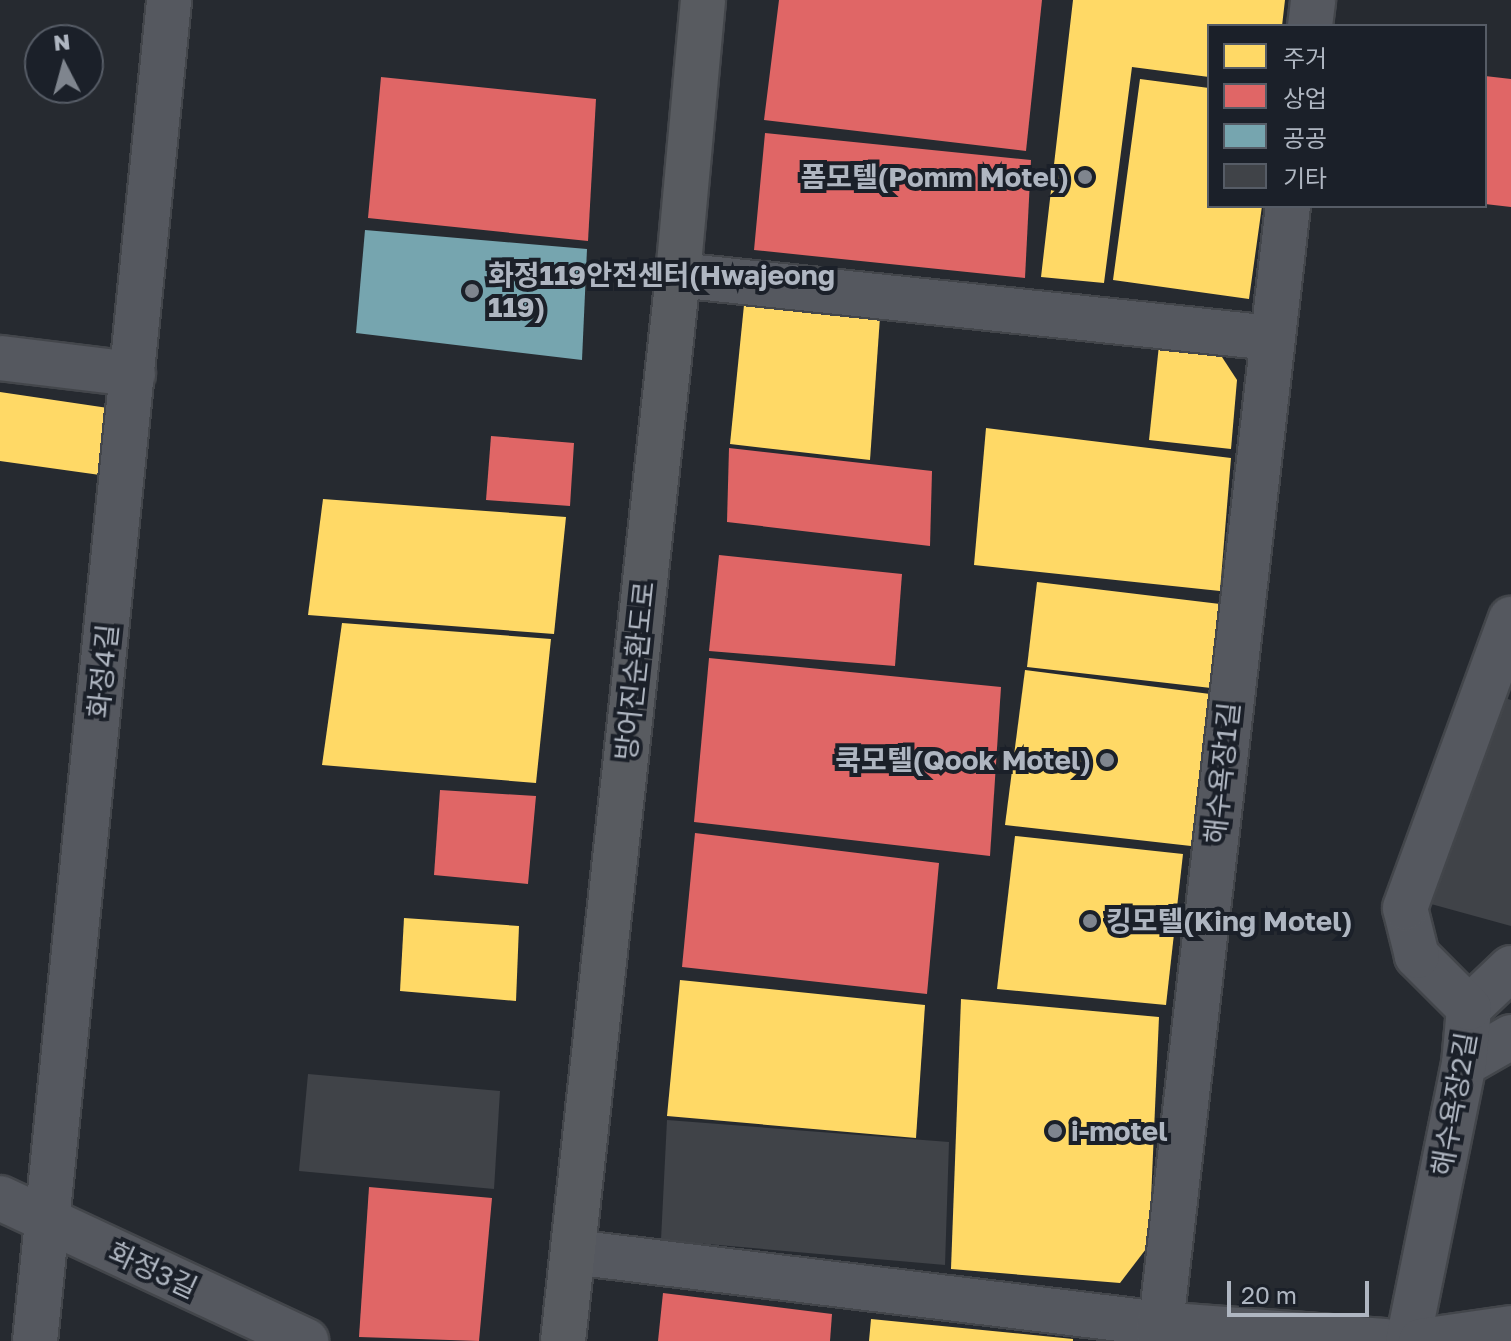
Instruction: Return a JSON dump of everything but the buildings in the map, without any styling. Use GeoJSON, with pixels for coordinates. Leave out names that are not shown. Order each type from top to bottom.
{"type":"FeatureCollection","features":[{"type":"Feature","properties":{"kind":"main road","name":"방어진순환도로"},"geometry":{"type":"LineString","coordinates":[[563,1341],[678,275],[703,0]]}},
{"type":"Feature","properties":{"kind":"street","name":"화정4길"},"geometry":{"type":"LineString","coordinates":[[35,1341],[169,0]]}},
{"type":"Feature","properties":{"kind":"street"},"geometry":{"type":"LineString","coordinates":[[1310,24],[1313,0]]}},
{"type":"Feature","properties":{"kind":"street","name":"해수욕장1길"},"geometry":{"type":"LineString","coordinates":[[1159,1332],[1288,208]]}},
{"type":"Feature","properties":{"kind":"street"},"geometry":{"type":"LineString","coordinates":[[678,275],[1271,338]]}},
{"type":"Feature","properties":{"kind":"street"},"geometry":{"type":"LineString","coordinates":[[0,358],[133,374]]}},
{"type":"Feature","properties":{"kind":"street","name":"해수욕장2길"},"geometry":{"type":"LineString","coordinates":[[1408,1341],[1464,1064],[1469,1008],[1417,956],[1405,908],[1511,619]]}},
{"type":"Feature","properties":{"kind":"street"},"geometry":{"type":"LineString","coordinates":[[1469,1008],[1511,968]]}},
{"type":"Feature","properties":{"kind":"street"},"geometry":{"type":"LineString","coordinates":[[1464,1064],[1511,1037]]}},
{"type":"Feature","properties":{"kind":"street"},"geometry":{"type":"LineString","coordinates":[[1464,1064],[1511,1067]]}},
{"type":"Feature","properties":{"kind":"street","name":"화정3길"},"geometry":{"type":"LineString","coordinates":[[0,1198],[306,1341]]}},
{"type":"Feature","properties":{"kind":"street"},"geometry":{"type":"LineString","coordinates":[[573,1252],[1159,1332],[1385,1341]]}},
{"type":"Feature","properties":{"kind":"street"},"geometry":{"type":"LineString","coordinates":[[1421,1341],[1511,1328]]}},
{"type":"Feature","properties":{"kind":"place","name":"폼모텔(Pomm Motel)"},"geometry":{"type":"Point","coordinates":[1085,177]}},
{"type":"Feature","properties":{"kind":"place","name":"화정119안전센터(Hwajeong 119)"},"geometry":{"type":"Point","coordinates":[472,291]}},
{"type":"Feature","properties":{"kind":"place","name":"쿡모텔(Qook Motel)"},"geometry":{"type":"Point","coordinates":[1107,760]}},
{"type":"Feature","properties":{"kind":"place","name":"킹모텔(King Motel)"},"geometry":{"type":"Point","coordinates":[1090,921]}},
{"type":"Feature","properties":{"kind":"place","name":"i-motel"},"geometry":{"type":"Point","coordinates":[1055,1131]}}]}
